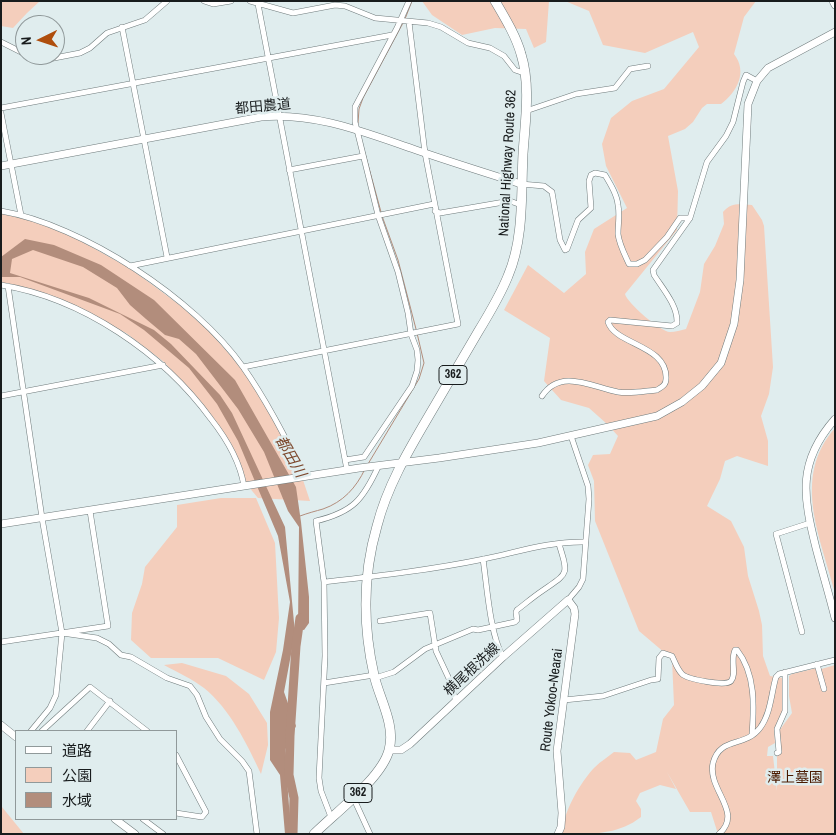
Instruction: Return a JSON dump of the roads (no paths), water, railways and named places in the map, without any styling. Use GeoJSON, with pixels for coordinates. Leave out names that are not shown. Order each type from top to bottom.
{"type":"FeatureCollection","features":[{"type":"Feature","properties":{"kind":"highway","name":"National Highway Route 362"},"geometry":{"type":"LineString","coordinates":[[390,750],[387,718],[374,677],[368,642],[367,578],[376,528],[386,497],[402,462],[493,306],[509,275],[518,241],[526,89],[522,55],[495,1]]}},
{"type":"Feature","properties":{"kind":"highway","name":"362"},"geometry":{"type":"LineString","coordinates":[[316,832],[374,776],[390,750]]}},
{"type":"Feature","properties":{"kind":"street"},"geometry":{"type":"LineString","coordinates":[[65,56],[80,53],[90,48],[107,33],[145,20],[167,1]]}},
{"type":"Feature","properties":{"kind":"street"},"geometry":{"type":"LineString","coordinates":[[204,1],[213,4],[231,1]]}},
{"type":"Feature","properties":{"kind":"street"},"geometry":{"type":"LineString","coordinates":[[250,1],[293,13],[335,5],[345,6],[375,18],[441,26],[468,43],[490,48],[504,56],[514,70],[524,73]]}},
{"type":"Feature","properties":{"kind":"street"},"geometry":{"type":"LineString","coordinates":[[243,367],[458,324],[434,204],[404,21],[409,1]]}},
{"type":"Feature","properties":{"kind":"street"},"geometry":{"type":"LineString","coordinates":[[833,1],[835,5]]}},
{"type":"Feature","properties":{"kind":"street"},"geometry":{"type":"LineString","coordinates":[[258,4],[347,470]]}},
{"type":"Feature","properties":{"kind":"street"},"geometry":{"type":"LineString","coordinates":[[346,460],[364,457],[412,386],[418,360],[398,272],[363,156],[355,122],[355,107],[392,35],[404,21]]}},
{"type":"Feature","properties":{"kind":"street"},"geometry":{"type":"LineString","coordinates":[[122,27],[167,257]]}},
{"type":"Feature","properties":{"kind":"street"},"geometry":{"type":"LineString","coordinates":[[1,524],[359,468],[538,443],[657,416],[682,402],[702,386],[721,363],[734,324],[740,280],[748,104],[757,81],[768,68],[835,32]]}},
{"type":"Feature","properties":{"kind":"street"},"geometry":{"type":"LineString","coordinates":[[1,108],[268,60],[392,35]]}},
{"type":"Feature","properties":{"kind":"street"},"geometry":{"type":"LineString","coordinates":[[1,42],[15,49]]}},
{"type":"Feature","properties":{"kind":"street"},"geometry":{"type":"LineString","coordinates":[[526,111],[576,94],[615,88],[630,69],[648,66]]}},
{"type":"Feature","properties":{"kind":"street"},"geometry":{"type":"LineString","coordinates":[[542,396],[546,390],[554,385],[579,380],[619,392],[657,390],[666,382],[666,375],[661,361],[648,349],[613,330],[608,322],[610,320],[672,326],[677,323],[678,317],[653,270],[690,218],[707,162],[726,136],[733,122],[746,75],[757,81]]}},
{"type":"Feature","properties":{"kind":"street"},"geometry":{"type":"LineString","coordinates":[[1,114],[21,215]]}},
{"type":"Feature","properties":{"kind":"street","name":"都田農道"},"geometry":{"type":"LineString","coordinates":[[1,166],[144,138],[279,115],[302,116],[357,130],[521,184]]}},
{"type":"Feature","properties":{"kind":"street"},"geometry":{"type":"LineString","coordinates":[[289,170],[363,156]]}},
{"type":"Feature","properties":{"kind":"street"},"geometry":{"type":"LineString","coordinates":[[521,184],[544,186],[552,192],[560,240],[565,250],[578,220],[591,208],[589,181],[591,175],[595,173],[605,175],[618,202],[618,236],[629,264],[637,264],[653,252],[667,237],[680,218],[690,218]]}},
{"type":"Feature","properties":{"kind":"street"},"geometry":{"type":"LineString","coordinates":[[436,211],[440,213],[510,200],[521,205]]}},
{"type":"Feature","properties":{"kind":"street"},"geometry":{"type":"LineString","coordinates":[[130,266],[434,204]]}},
{"type":"Feature","properties":{"kind":"street"},"geometry":{"type":"LineString","coordinates":[[1,211],[21,215],[64,231],[130,266],[170,294],[200,319],[222,341],[243,367],[265,400],[303,477]]}},
{"type":"Feature","properties":{"kind":"street"},"geometry":{"type":"LineString","coordinates":[[1,285],[55,300],[96,320],[138,346],[163,365],[189,391],[221,432],[239,467],[244,486]]}},
{"type":"Feature","properties":{"kind":"street"},"geometry":{"type":"LineString","coordinates":[[8,286],[42,518],[62,633],[58,690],[50,708],[33,729]]}},
{"type":"Feature","properties":{"kind":"street"},"geometry":{"type":"LineString","coordinates":[[1,396],[163,365]]}},
{"type":"Feature","properties":{"kind":"street"},"geometry":{"type":"LineString","coordinates":[[835,419],[818,442],[809,463],[806,493],[810,523],[835,618]]}},
{"type":"Feature","properties":{"kind":"street"},"geometry":{"type":"LineString","coordinates":[[568,600],[583,579],[589,499],[588,486],[571,436]]}},
{"type":"Feature","properties":{"kind":"street"},"geometry":{"type":"LineString","coordinates":[[331,817],[321,791],[319,778],[324,683],[324,582],[316,521],[348,510],[360,499],[371,482],[376,466]]}},
{"type":"Feature","properties":{"kind":"street"},"geometry":{"type":"LineString","coordinates":[[1,642],[108,626],[90,511]]}},
{"type":"Feature","properties":{"kind":"street"},"geometry":{"type":"LineString","coordinates":[[802,632],[776,534],[810,523]]}},
{"type":"Feature","properties":{"kind":"street"},"geometry":{"type":"LineString","coordinates":[[324,582],[367,578],[483,559],[538,546],[586,542]]}},
{"type":"Feature","properties":{"kind":"street"},"geometry":{"type":"LineString","coordinates":[[324,683],[374,677],[394,672],[414,656],[434,645],[473,629],[478,630],[515,622],[517,620],[517,610],[542,590],[561,579],[565,564],[559,544]]}},
{"type":"Feature","properties":{"kind":"street"},"geometry":{"type":"LineString","coordinates":[[483,559],[498,648],[503,657]]}},
{"type":"Feature","properties":{"kind":"street","name":"横尾根洗線"},"geometry":{"type":"LineString","coordinates":[[390,750],[401,750],[410,744],[503,657],[568,600]]}},
{"type":"Feature","properties":{"kind":"street","name":"Route Yokoo-Nearai"},"geometry":{"type":"LineString","coordinates":[[558,834],[562,812],[557,774],[557,751],[575,614],[574,608],[568,600]]}},
{"type":"Feature","properties":{"kind":"street"},"geometry":{"type":"LineString","coordinates":[[380,621],[430,613],[434,645],[451,683],[456,702]]}},
{"type":"Feature","properties":{"kind":"street"},"geometry":{"type":"LineString","coordinates":[[62,633],[97,638],[109,644],[121,655],[131,657],[167,678],[190,686],[197,695],[206,717],[220,739],[249,770],[257,834]]}},
{"type":"Feature","properties":{"kind":"street"},"geometry":{"type":"LineString","coordinates":[[564,700],[603,696],[658,679],[659,658],[663,653],[672,656],[680,672],[685,676],[727,684],[733,676],[733,654],[737,650],[745,664],[753,691],[752,735]]}},
{"type":"Feature","properties":{"kind":"street"},"geometry":{"type":"LineString","coordinates":[[719,834],[723,830],[728,814],[713,780],[712,772],[718,751],[722,747],[740,742],[759,729],[765,719],[773,695],[776,677],[779,674],[835,660]]}},
{"type":"Feature","properties":{"kind":"street"},"geometry":{"type":"LineString","coordinates":[[818,664],[824,689]]}},
{"type":"Feature","properties":{"kind":"street"},"geometry":{"type":"LineString","coordinates":[[777,753],[776,729],[785,712],[785,672]]}},
{"type":"Feature","properties":{"kind":"street"},"geometry":{"type":"LineString","coordinates":[[43,730],[90,687],[146,730]]}},
{"type":"Feature","properties":{"kind":"street"},"geometry":{"type":"LineString","coordinates":[[88,730],[110,701]]}},
{"type":"Feature","properties":{"kind":"street"},"geometry":{"type":"LineString","coordinates":[[1,725],[15,736]]}},
{"type":"Feature","properties":{"kind":"street"},"geometry":{"type":"LineString","coordinates":[[178,759],[206,812],[202,817],[178,813]]}},
{"type":"Feature","properties":{"kind":"street"},"geometry":{"type":"LineString","coordinates":[[353,797],[370,834]]}},
{"type":"Feature","properties":{"kind":"street"},"geometry":{"type":"LineString","coordinates":[[116,820],[135,834]]}},
{"type":"Feature","properties":{"kind":"street"},"geometry":{"type":"LineString","coordinates":[[144,820],[163,834]]}},
{"type":"Feature","properties":{"kind":"water"},"geometry":{"type":"Polygon","coordinates":[[[25,239],[54,245],[101,265],[154,300],[235,380],[296,487],[309,597],[309,623],[304,630],[298,629],[299,527],[288,511],[264,452],[238,409],[196,354],[179,339],[165,335],[130,305],[117,288],[83,267],[33,250],[12,259],[10,273],[89,298],[154,330],[171,344],[220,395],[232,413],[285,527],[295,633],[284,692],[296,726],[285,750],[291,834],[285,834],[280,775],[270,760],[270,712],[283,650],[290,602],[278,536],[238,441],[217,404],[189,368],[144,330],[120,314],[20,277],[1,277],[1,257],[25,239]]]}},
{"type":"Feature","properties":{"kind":"waterway"},"geometry":{"type":"LineString","coordinates":[[405,19],[412,1]]}},
{"type":"Feature","properties":{"kind":"waterway"},"geometry":{"type":"LineString","coordinates":[[358,123],[359,109],[363,98],[403,23]]}},
{"type":"Feature","properties":{"kind":"waterway"},"geometry":{"type":"LineString","coordinates":[[363,146],[381,212]]}},
{"type":"Feature","properties":{"kind":"waterway"},"geometry":{"type":"LineString","coordinates":[[382,216],[398,260],[416,329]]}},
{"type":"Feature","properties":{"kind":"waterway"},"geometry":{"type":"LineString","coordinates":[[368,464],[419,379],[424,363],[417,333]]}},
{"type":"Feature","properties":{"kind":"waterway"},"geometry":{"type":"LineString","coordinates":[[300,516],[323,509],[343,498],[353,488],[365,469]]}},
{"type":"Feature","properties":{"kind":"waterway","name":"都田川"},"geometry":{"type":"LineString","coordinates":[[293,834],[294,798],[289,775],[290,736],[296,646],[300,618]]}},
{"type":"Feature","properties":{"kind":"park label","name":"澤上墓園"},"geometry":{"type":"Point","coordinates":[795,778]}}]}
